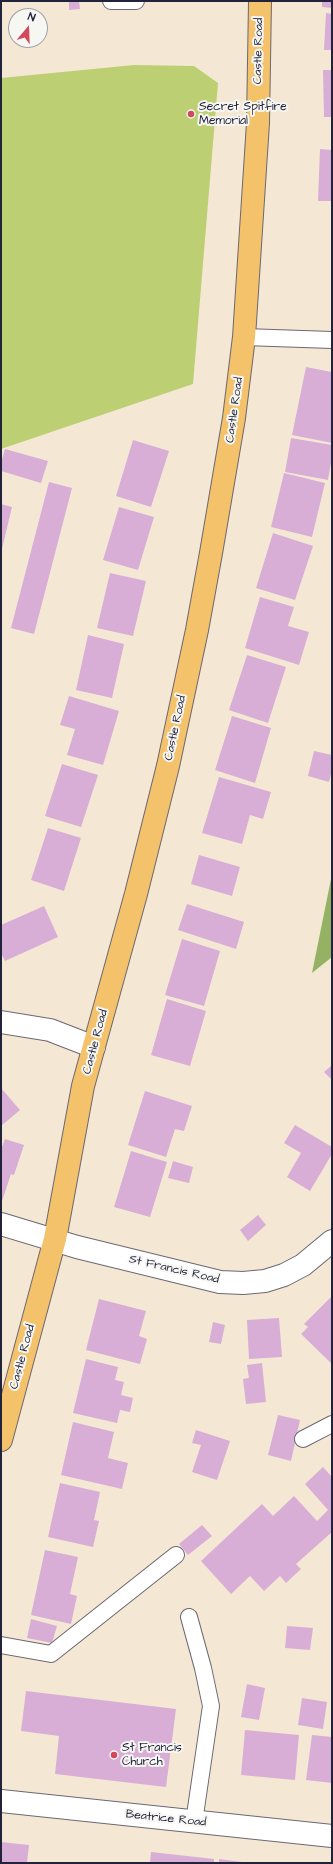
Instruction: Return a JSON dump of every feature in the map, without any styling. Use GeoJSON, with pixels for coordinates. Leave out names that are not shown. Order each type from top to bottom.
{"type":"FeatureCollection","features":[{"type":"Feature","properties":{"kind":"main road","name":"Castle Road"},"geometry":{"type":"LineString","coordinates":[[1,1440],[55,1239],[84,1086],[136,894],[183,695],[226,467],[244,337],[258,123],[260,1]]}},
{"type":"Feature","properties":{"kind":"street"},"geometry":{"type":"LineString","coordinates":[[1,1022],[50,1030],[94,1047]]}},
{"type":"Feature","properties":{"kind":"street","name":"St Francis Road"},"geometry":{"type":"LineString","coordinates":[[1,1224],[55,1239],[77,1247],[182,1274],[220,1282],[243,1283],[265,1281],[284,1275],[303,1265],[332,1241]]}},
{"type":"Feature","properties":{"kind":"street","name":"Beatrice Road"},"geometry":{"type":"LineString","coordinates":[[1,1801],[332,1836]]}},
{"type":"Feature","properties":{"kind":"lane"},"geometry":{"type":"LineString","coordinates":[[111,1],[136,1]]}},
{"type":"Feature","properties":{"kind":"lane"},"geometry":{"type":"LineString","coordinates":[[244,337],[332,340]]}},
{"type":"Feature","properties":{"kind":"lane"},"geometry":{"type":"LineString","coordinates":[[303,1439],[332,1424]]}},
{"type":"Feature","properties":{"kind":"lane"},"geometry":{"type":"LineString","coordinates":[[1,1645],[51,1654],[176,1555]]}},
{"type":"Feature","properties":{"kind":"lane"},"geometry":{"type":"LineString","coordinates":[[189,1617],[203,1668],[211,1706],[194,1822]]}},
{"type":"Feature","properties":{"kind":"green space"},"geometry":{"type":"Polygon","coordinates":[[[134,65],[194,66],[218,83],[193,384],[1,449],[1,78],[134,65]]]}},
{"type":"Feature","properties":{"kind":"green space"},"geometry":{"type":"Polygon","coordinates":[[[332,874],[332,957],[312,973],[332,874]]]}},
{"type":"Feature","properties":{"kind":"building"},"geometry":{"type":"Polygon","coordinates":[[[69,1],[79,1],[80,9],[69,10],[69,1]]]}},
{"type":"Feature","properties":{"kind":"building"},"geometry":{"type":"Polygon","coordinates":[[[322,1],[332,1],[332,8],[322,7],[322,1]]]}},
{"type":"Feature","properties":{"kind":"building"},"geometry":{"type":"Polygon","coordinates":[[[326,13],[332,14],[332,50],[324,50],[326,13]]]}},
{"type":"Feature","properties":{"kind":"building"},"geometry":{"type":"Polygon","coordinates":[[[323,70],[332,70],[332,117],[324,117],[323,70]]]}},
{"type":"Feature","properties":{"kind":"building"},"geometry":{"type":"Polygon","coordinates":[[[320,149],[332,150],[332,201],[318,201],[320,149]]]}},
{"type":"Feature","properties":{"kind":"building"},"geometry":{"type":"Polygon","coordinates":[[[306,367],[332,372],[332,443],[292,435],[306,367]]]}},
{"type":"Feature","properties":{"kind":"building"},"geometry":{"type":"Polygon","coordinates":[[[291,438],[332,445],[332,457],[328,480],[285,472],[291,438]]]}},
{"type":"Feature","properties":{"kind":"building"},"geometry":{"type":"Polygon","coordinates":[[[133,440],[169,451],[151,507],[116,496],[133,440]]]}},
{"type":"Feature","properties":{"kind":"building"},"geometry":{"type":"Polygon","coordinates":[[[5,449],[48,461],[41,483],[1,471],[1,463],[5,449]]]}},
{"type":"Feature","properties":{"kind":"building"},"geometry":{"type":"Polygon","coordinates":[[[284,473],[325,483],[312,537],[271,527],[284,473]]]}},
{"type":"Feature","properties":{"kind":"building"},"geometry":{"type":"Polygon","coordinates":[[[49,482],[72,488],[34,634],[11,628],[49,482]]]}},
{"type":"Feature","properties":{"kind":"building"},"geometry":{"type":"Polygon","coordinates":[[[1,504],[12,507],[2,549],[1,549],[1,504]]]}},
{"type":"Feature","properties":{"kind":"building"},"geometry":{"type":"Polygon","coordinates":[[[119,507],[154,517],[138,570],[103,560],[119,507]]]}},
{"type":"Feature","properties":{"kind":"building"},"geometry":{"type":"Polygon","coordinates":[[[273,533],[313,546],[295,600],[256,588],[273,533]]]}},
{"type":"Feature","properties":{"kind":"building"},"geometry":{"type":"Polygon","coordinates":[[[110,573],[146,581],[133,636],[97,628],[110,573]]]}},
{"type":"Feature","properties":{"kind":"building"},"geometry":{"type":"Polygon","coordinates":[[[260,597],[294,607],[288,626],[309,632],[299,665],[245,648],[260,597]]]}},
{"type":"Feature","properties":{"kind":"building"},"geometry":{"type":"Polygon","coordinates":[[[88,635],[124,644],[112,698],[76,690],[88,635]]]}},
{"type":"Feature","properties":{"kind":"building"},"geometry":{"type":"Polygon","coordinates":[[[247,655],[286,667],[268,723],[229,710],[247,655]]]}},
{"type":"Feature","properties":{"kind":"building"},"geometry":{"type":"Polygon","coordinates":[[[69,696],[119,711],[103,765],[67,755],[75,729],[60,725],[69,696]]]}},
{"type":"Feature","properties":{"kind":"building"},"geometry":{"type":"Polygon","coordinates":[[[232,716],[271,728],[255,783],[215,770],[232,716]]]}},
{"type":"Feature","properties":{"kind":"building"},"geometry":{"type":"Polygon","coordinates":[[[314,751],[332,755],[332,770],[329,782],[308,776],[314,751]]]}},
{"type":"Feature","properties":{"kind":"building"},"geometry":{"type":"Polygon","coordinates":[[[62,764],[98,775],[81,827],[45,816],[62,764]]]}},
{"type":"Feature","properties":{"kind":"building"},"geometry":{"type":"Polygon","coordinates":[[[219,777],[271,792],[263,819],[250,815],[242,844],[202,833],[219,777]]]}},
{"type":"Feature","properties":{"kind":"building"},"geometry":{"type":"Polygon","coordinates":[[[48,828],[81,838],[64,891],[31,880],[48,828]]]}},
{"type":"Feature","properties":{"kind":"building"},"geometry":{"type":"Polygon","coordinates":[[[199,855],[240,867],[232,896],[191,884],[199,855]]]}},
{"type":"Feature","properties":{"kind":"building"},"geometry":{"type":"Polygon","coordinates":[[[187,904],[244,922],[236,949],[178,930],[187,904]]]}},
{"type":"Feature","properties":{"kind":"building"},"geometry":{"type":"Polygon","coordinates":[[[44,906],[58,937],[5,961],[1,953],[1,925],[44,906]]]}},
{"type":"Feature","properties":{"kind":"building"},"geometry":{"type":"Polygon","coordinates":[[[182,939],[220,951],[204,1006],[165,995],[182,939]]]}},
{"type":"Feature","properties":{"kind":"building"},"geometry":{"type":"Polygon","coordinates":[[[167,999],[206,1011],[190,1066],[151,1055],[167,999]]]}},
{"type":"Feature","properties":{"kind":"building"},"geometry":{"type":"Polygon","coordinates":[[[332,1065],[332,1080],[324,1072],[332,1065]]]}},
{"type":"Feature","properties":{"kind":"building"},"geometry":{"type":"Polygon","coordinates":[[[1,1088],[20,1110],[1,1126],[1,1088]]]}},
{"type":"Feature","properties":{"kind":"building"},"geometry":{"type":"Polygon","coordinates":[[[145,1091],[192,1106],[184,1131],[175,1129],[166,1157],[128,1145],[145,1091]]]}},
{"type":"Feature","properties":{"kind":"building"},"geometry":{"type":"Polygon","coordinates":[[[295,1125],[332,1147],[332,1154],[310,1191],[287,1177],[301,1153],[284,1143],[295,1125]]]}},
{"type":"Feature","properties":{"kind":"building"},"geometry":{"type":"Polygon","coordinates":[[[5,1139],[24,1145],[14,1175],[11,1174],[1,1204],[1,1147],[5,1139]]]}},
{"type":"Feature","properties":{"kind":"building"},"geometry":{"type":"Polygon","coordinates":[[[131,1151],[167,1162],[150,1217],[114,1207],[131,1151]]]}},
{"type":"Feature","properties":{"kind":"building"},"geometry":{"type":"Polygon","coordinates":[[[173,1161],[193,1167],[189,1183],[168,1178],[173,1161]]]}},
{"type":"Feature","properties":{"kind":"building"},"geometry":{"type":"Polygon","coordinates":[[[258,1215],[266,1225],[248,1241],[240,1230],[258,1215]]]}},
{"type":"Feature","properties":{"kind":"building"},"geometry":{"type":"Polygon","coordinates":[[[332,1296],[332,1364],[301,1334],[308,1327],[304,1324],[332,1296]]]}},
{"type":"Feature","properties":{"kind":"building"},"geometry":{"type":"Polygon","coordinates":[[[99,1299],[146,1311],[139,1336],[147,1339],[140,1364],[86,1350],[99,1299]]]}},
{"type":"Feature","properties":{"kind":"building"},"geometry":{"type":"Polygon","coordinates":[[[279,1318],[282,1357],[249,1359],[247,1320],[279,1318]]]}},
{"type":"Feature","properties":{"kind":"building"},"geometry":{"type":"Polygon","coordinates":[[[213,1322],[225,1325],[221,1344],[209,1342],[213,1322]]]}},
{"type":"Feature","properties":{"kind":"building"},"geometry":{"type":"Polygon","coordinates":[[[86,1359],[118,1367],[115,1380],[124,1382],[121,1395],[133,1398],[130,1412],[120,1410],[117,1423],[73,1413],[86,1359]]]}},
{"type":"Feature","properties":{"kind":"building"},"geometry":{"type":"Polygon","coordinates":[[[262,1363],[266,1402],[246,1404],[243,1379],[249,1378],[247,1365],[262,1363]]]}},
{"type":"Feature","properties":{"kind":"building"},"geometry":{"type":"Polygon","coordinates":[[[278,1415],[300,1420],[291,1461],[268,1455],[278,1415]]]}},
{"type":"Feature","properties":{"kind":"building"},"geometry":{"type":"Polygon","coordinates":[[[73,1422],[114,1432],[108,1458],[128,1463],[122,1489],[61,1475],[73,1422]]]}},
{"type":"Feature","properties":{"kind":"building"},"geometry":{"type":"Polygon","coordinates":[[[196,1430],[230,1441],[217,1480],[192,1472],[201,1445],[192,1443],[196,1430]]]}},
{"type":"Feature","properties":{"kind":"building"},"geometry":{"type":"Polygon","coordinates":[[[323,1467],[332,1477],[332,1532],[296,1564],[301,1569],[286,1583],[280,1576],[264,1591],[250,1576],[231,1594],[201,1561],[262,1504],[273,1516],[294,1496],[317,1521],[328,1510],[305,1484],[323,1467]]]}},
{"type":"Feature","properties":{"kind":"building"},"geometry":{"type":"Polygon","coordinates":[[[60,1483],[100,1492],[94,1520],[99,1521],[93,1547],[48,1537],[60,1483]]]}},
{"type":"Feature","properties":{"kind":"building"},"geometry":{"type":"Polygon","coordinates":[[[202,1525],[212,1536],[188,1555],[179,1544],[202,1525]]]}},
{"type":"Feature","properties":{"kind":"building"},"geometry":{"type":"Polygon","coordinates":[[[45,1550],[78,1557],[70,1594],[77,1596],[71,1624],[31,1615],[45,1550]]]}},
{"type":"Feature","properties":{"kind":"building"},"geometry":{"type":"Polygon","coordinates":[[[31,1619],[57,1626],[52,1643],[27,1638],[31,1619]]]}},
{"type":"Feature","properties":{"kind":"building"},"geometry":{"type":"Polygon","coordinates":[[[287,1626],[313,1628],[310,1650],[285,1648],[287,1626]]]}},
{"type":"Feature","properties":{"kind":"building"},"geometry":{"type":"Polygon","coordinates":[[[247,1684],[265,1688],[259,1720],[241,1717],[247,1684]]]}},
{"type":"Feature","properties":{"kind":"building","name":"St Francis Church"},"geometry":{"type":"Polygon","coordinates":[[[26,1691],[176,1709],[166,1787],[55,1774],[59,1736],[21,1731],[26,1691]]]}},
{"type":"Feature","properties":{"kind":"building"},"geometry":{"type":"Polygon","coordinates":[[[302,1698],[327,1702],[323,1729],[298,1725],[302,1698]]]}},
{"type":"Feature","properties":{"kind":"building"},"geometry":{"type":"Polygon","coordinates":[[[245,1730],[299,1735],[295,1780],[241,1775],[245,1730]]]}},
{"type":"Feature","properties":{"kind":"building"},"geometry":{"type":"Polygon","coordinates":[[[312,1735],[332,1737],[332,1783],[306,1780],[312,1735]]]}},
{"type":"Feature","properties":{"kind":"building"},"geometry":{"type":"Polygon","coordinates":[[[1,1842],[29,1845],[27,1863],[1,1863],[1,1842]]]}},
{"type":"Feature","properties":{"kind":"building"},"geometry":{"type":"Polygon","coordinates":[[[151,1852],[214,1859],[214,1863],[150,1863],[151,1852]]]}},
{"type":"Feature","properties":{"kind":"building"},"geometry":{"type":"Polygon","coordinates":[[[219,1859],[242,1862],[242,1863],[219,1863],[219,1859]]]}},
{"type":"Feature","properties":{"kind":"place","name":"Secret Spitfire Memorial"},"geometry":{"type":"Point","coordinates":[191,114]}},
{"type":"Feature","properties":{"kind":"place","name":"St Francis Church"},"geometry":{"type":"Point","coordinates":[114,1755]}}]}
